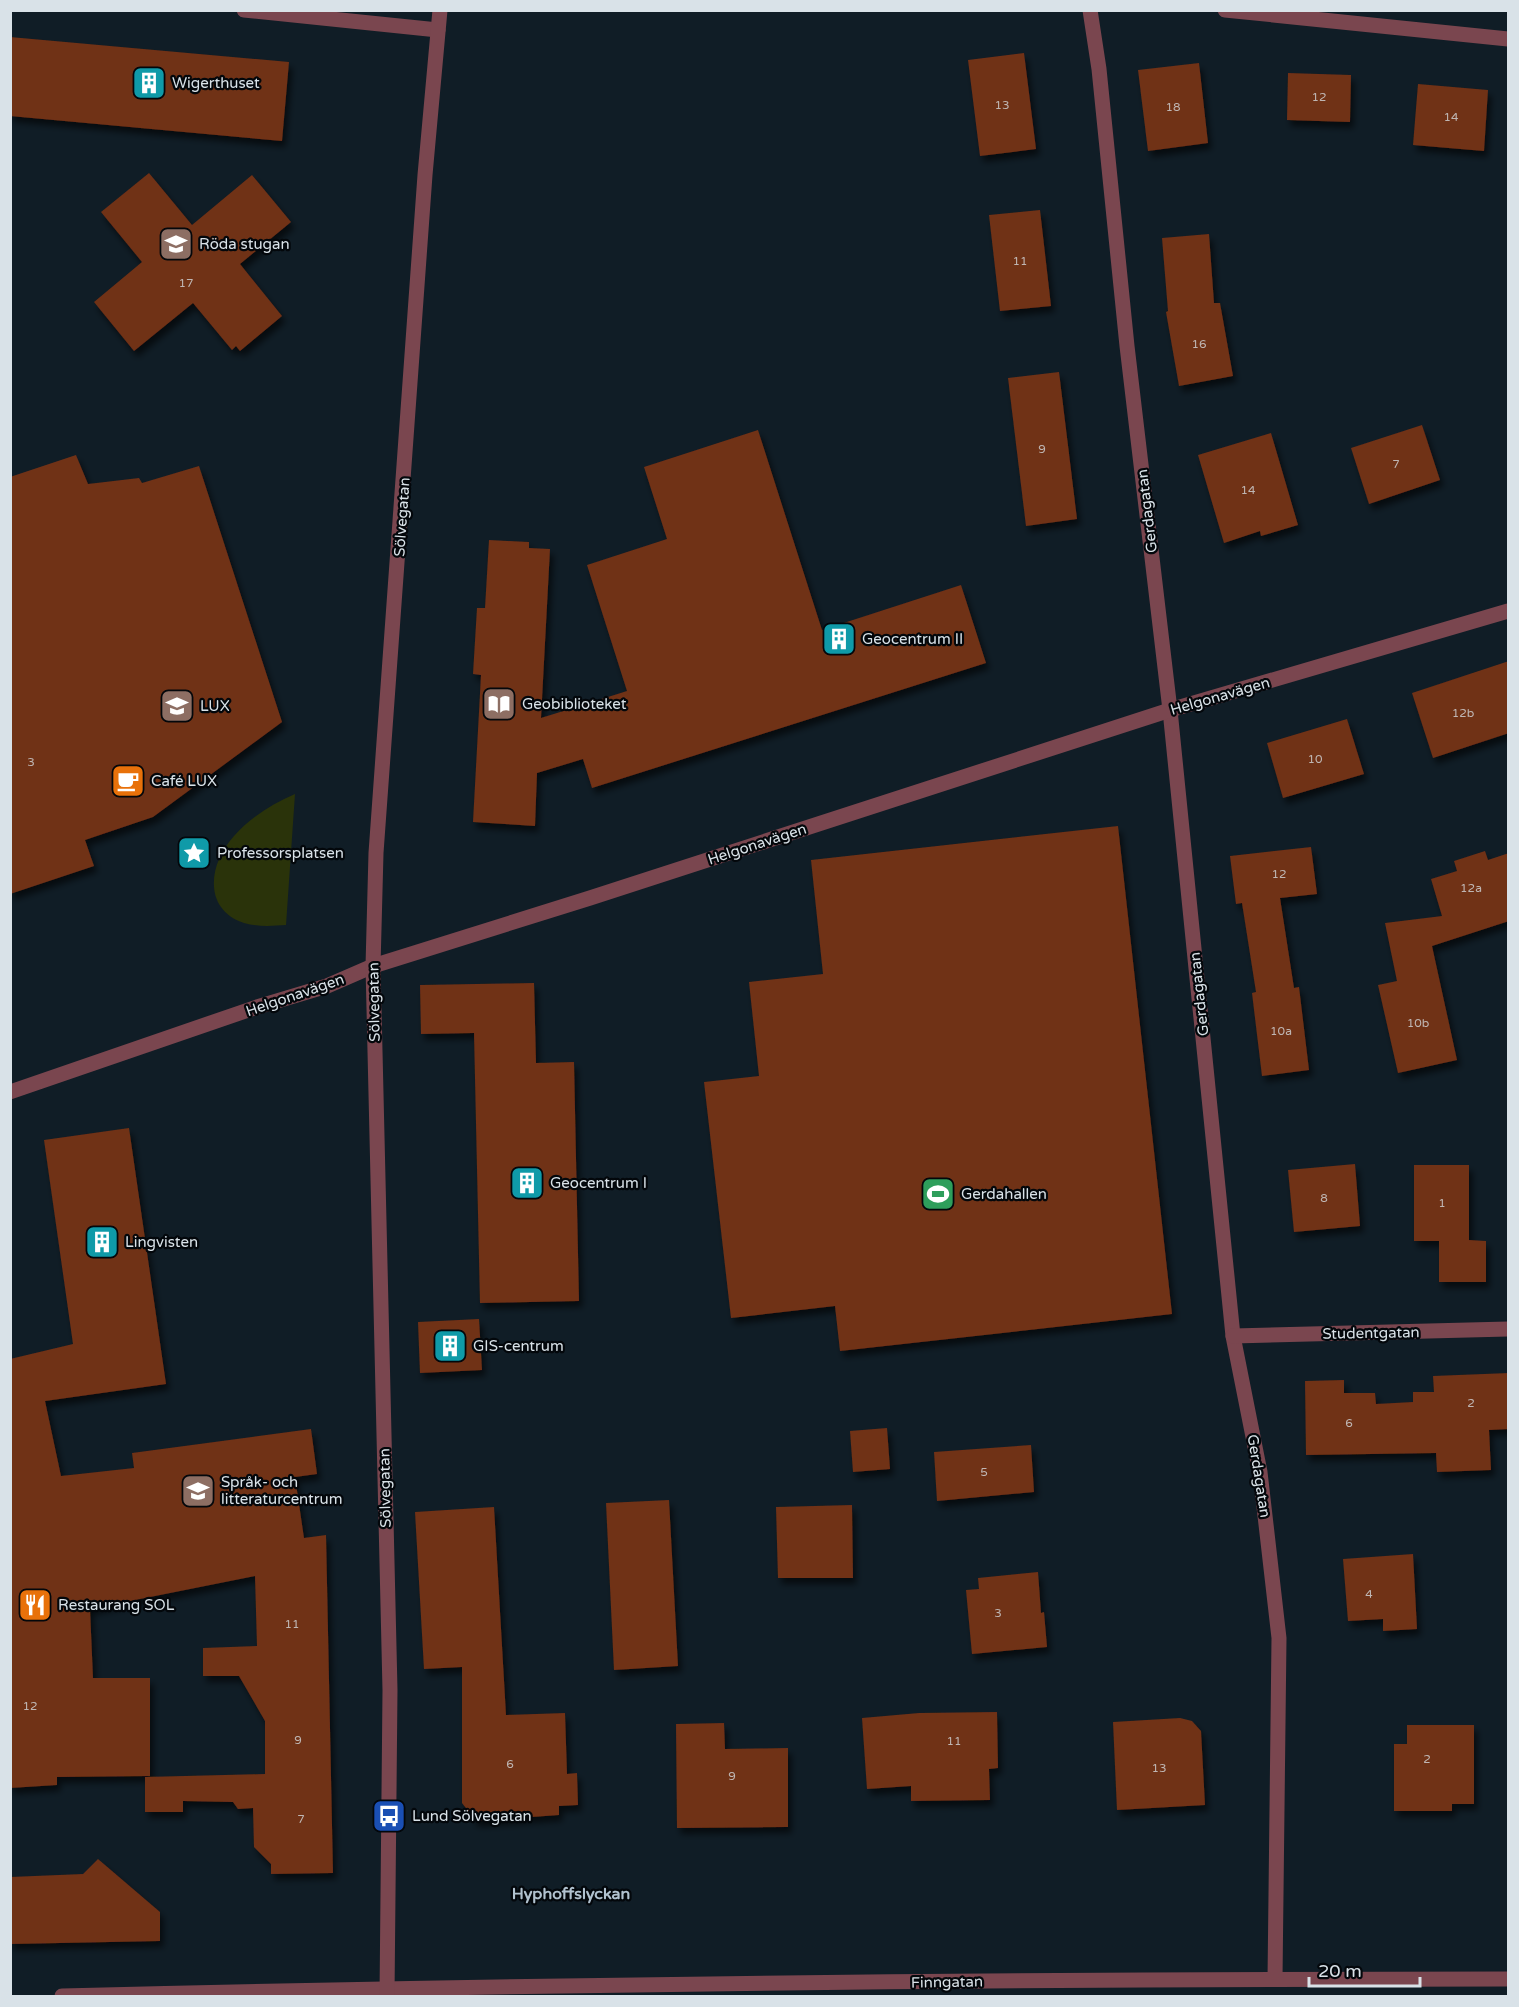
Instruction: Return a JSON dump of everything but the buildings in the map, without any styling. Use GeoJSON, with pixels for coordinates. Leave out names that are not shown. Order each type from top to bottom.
{"type":"FeatureCollection","features":[{"type":"Feature","properties":{"kind":"street"},"geometry":{"type":"LineString","coordinates":[[244,10],[438,30]]}},
{"type":"Feature","properties":{"kind":"street","name":"Sölvegatan"},"geometry":{"type":"LineString","coordinates":[[387,1993],[390,1678],[373,966],[376,853],[440,10]]}},
{"type":"Feature","properties":{"kind":"street","name":"Gerdagatan"},"geometry":{"type":"LineString","coordinates":[[1090,10],[1099,69],[1127,346],[1170,710],[1233,1336],[1260,1472],[1278,1638],[1275,1979]]}},
{"type":"Feature","properties":{"kind":"street"},"geometry":{"type":"LineString","coordinates":[[1226,10],[1509,39]]}},
{"type":"Feature","properties":{"kind":"street","name":"Helgonavägen"},"geometry":{"type":"LineString","coordinates":[[10,1092],[257,1007],[327,986],[373,966],[601,895],[1170,710],[1509,611]]}},
{"type":"Feature","properties":{"kind":"street","name":"Studentgatan"},"geometry":{"type":"LineString","coordinates":[[1233,1336],[1509,1329]]}},
{"type":"Feature","properties":{"kind":"street","name":"Finngatan"},"geometry":{"type":"LineString","coordinates":[[62,1996],[1275,1979],[1509,1979]]}},
{"type":"Feature","properties":{"kind":"green space"},"geometry":{"type":"Polygon","coordinates":[[[295,794],[286,925],[260,926],[244,923],[230,916],[221,907],[216,896],[214,884],[219,859],[234,836],[247,823],[270,807],[295,794]]]}},
{"type":"Feature","properties":{"kind":"place","name":"Wigerthuset"},"geometry":{"type":"Point","coordinates":[149,83]}},
{"type":"Feature","properties":{"kind":"place","name":"Röda stugan"},"geometry":{"type":"Point","coordinates":[176,244]}},
{"type":"Feature","properties":{"kind":"place","name":"Geocentrum II"},"geometry":{"type":"Point","coordinates":[839,639]}},
{"type":"Feature","properties":{"kind":"place","name":"Geobiblioteket"},"geometry":{"type":"Point","coordinates":[499,704]}},
{"type":"Feature","properties":{"kind":"place","name":"LUX"},"geometry":{"type":"Point","coordinates":[177,706]}},
{"type":"Feature","properties":{"kind":"place","name":"Café LUX"},"geometry":{"type":"Point","coordinates":[128,781]}},
{"type":"Feature","properties":{"kind":"place","name":"Professorsplatsen"},"geometry":{"type":"Point","coordinates":[194,853]}},
{"type":"Feature","properties":{"kind":"place","name":"Geocentrum I"},"geometry":{"type":"Point","coordinates":[527,1183]}},
{"type":"Feature","properties":{"kind":"place","name":"Gerdahallen"},"geometry":{"type":"Point","coordinates":[938,1194]}},
{"type":"Feature","properties":{"kind":"place","name":"Lingvisten"},"geometry":{"type":"Point","coordinates":[102,1242]}},
{"type":"Feature","properties":{"kind":"place","name":"GIS-centrum"},"geometry":{"type":"Point","coordinates":[450,1346]}},
{"type":"Feature","properties":{"kind":"place","name":"Språk- och litteraturcentrum"},"geometry":{"type":"Point","coordinates":[198,1491]}},
{"type":"Feature","properties":{"kind":"place","name":"Restaurang SOL"},"geometry":{"type":"Point","coordinates":[35,1605]}},
{"type":"Feature","properties":{"kind":"place","name":"Lund Sölvegatan"},"geometry":{"type":"Point","coordinates":[389,1816]}},
{"type":"Feature","properties":{"kind":"district","name":"Hyphoffslyckan"},"geometry":{"type":"Point","coordinates":[571,1894]}}]}
